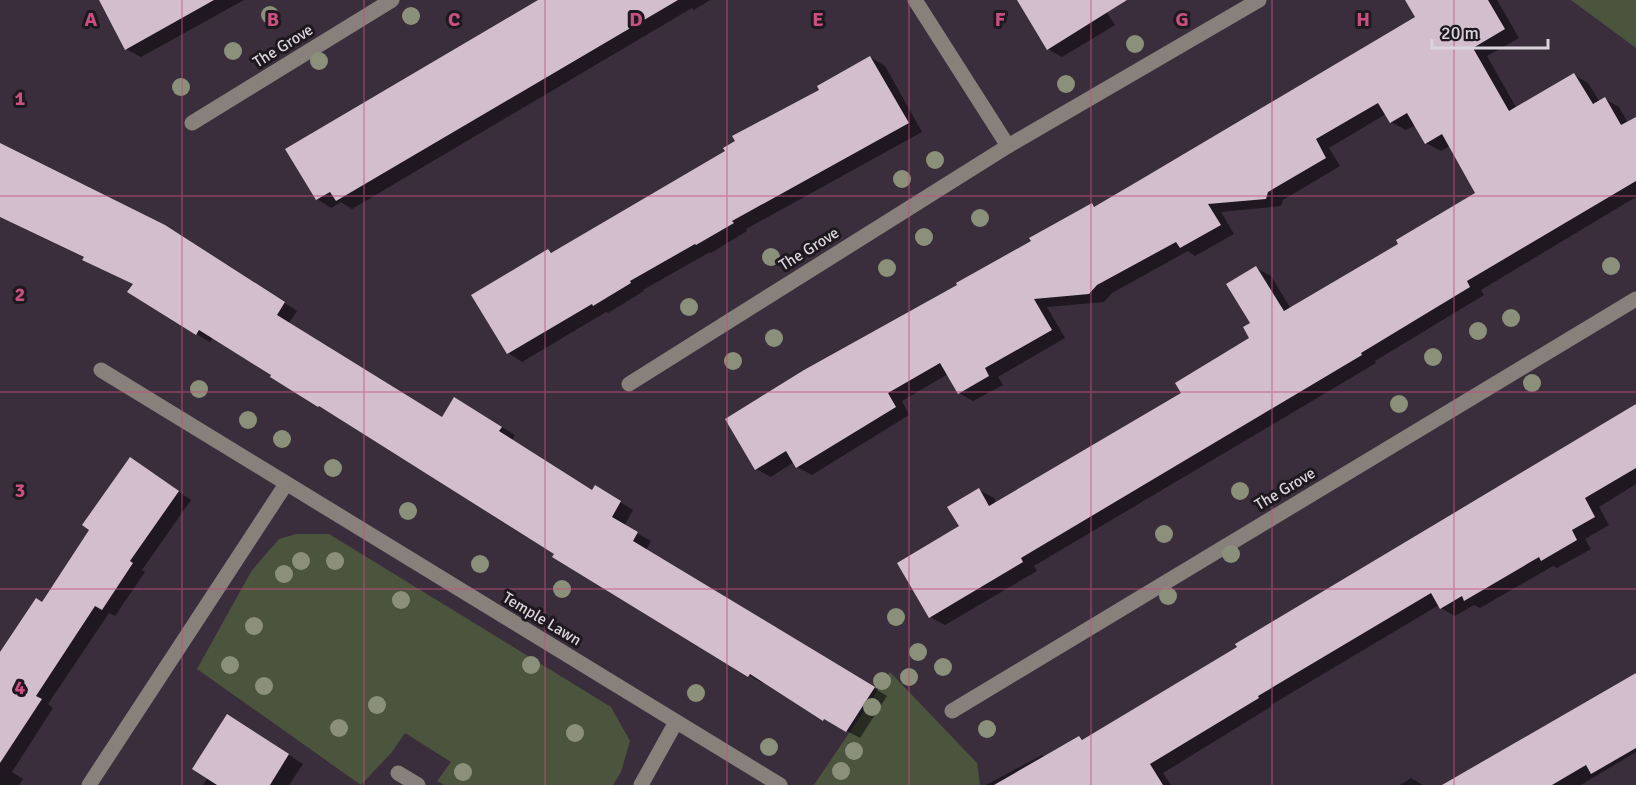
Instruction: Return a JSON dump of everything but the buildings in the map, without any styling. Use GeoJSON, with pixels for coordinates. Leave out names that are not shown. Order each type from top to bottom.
{"type":"FeatureCollection","features":[{"type":"Feature","properties":{"kind":"street","name":"The Grove"},"geometry":{"type":"LineString","coordinates":[[192,123],[392,0]]}},
{"type":"Feature","properties":{"kind":"street"},"geometry":{"type":"LineString","coordinates":[[915,0],[1008,146]]}},
{"type":"Feature","properties":{"kind":"street","name":"The Grove"},"geometry":{"type":"LineString","coordinates":[[629,384],[1008,146],[1259,0]]}},
{"type":"Feature","properties":{"kind":"street","name":"The Grove"},"geometry":{"type":"LineString","coordinates":[[952,711],[1636,299]]}},
{"type":"Feature","properties":{"kind":"street","name":"Temple Lawn"},"geometry":{"type":"LineString","coordinates":[[101,370],[780,785]]}},
{"type":"Feature","properties":{"kind":"street"},"geometry":{"type":"LineString","coordinates":[[89,785],[286,484]]}},
{"type":"Feature","properties":{"kind":"street"},"geometry":{"type":"LineString","coordinates":[[641,785],[676,722]]}},
{"type":"Feature","properties":{"kind":"street"},"geometry":{"type":"LineString","coordinates":[[398,773],[418,785]]}},
{"type":"Feature","properties":{"kind":"green space"},"geometry":{"type":"Polygon","coordinates":[[[1571,0],[1636,0],[1636,48],[1571,0]]]}},
{"type":"Feature","properties":{"kind":"green space"},"geometry":{"type":"Polygon","coordinates":[[[296,534],[329,534],[611,707],[630,741],[621,772],[613,785],[444,785],[437,781],[451,762],[405,733],[392,752],[361,785],[197,669],[252,570],[279,539],[296,534]]]}},
{"type":"Feature","properties":{"kind":"green space"},"geometry":{"type":"Polygon","coordinates":[[[890,672],[977,763],[980,785],[814,785],[890,672]]]}}]}
